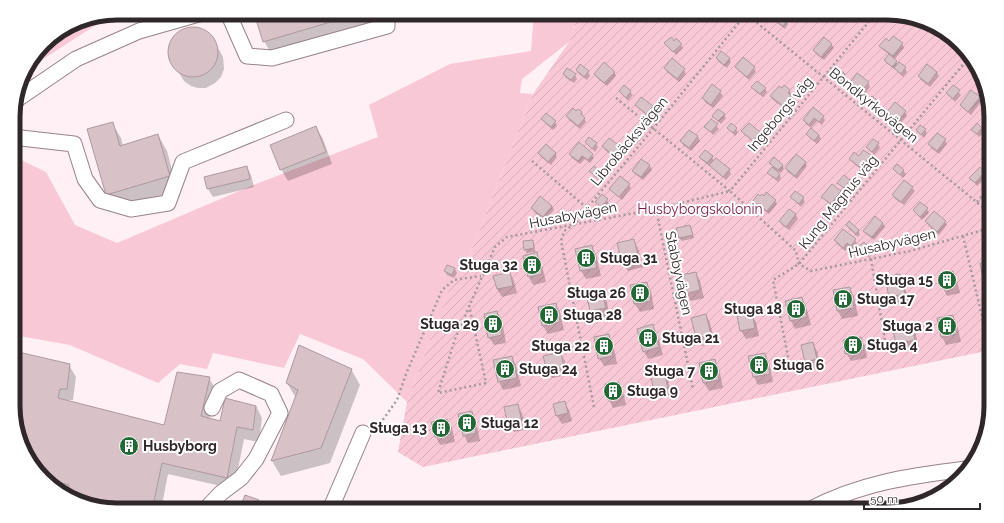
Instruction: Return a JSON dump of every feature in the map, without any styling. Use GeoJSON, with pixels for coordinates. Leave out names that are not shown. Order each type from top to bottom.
{"type":"FeatureCollection","features":[{"type":"Feature","properties":{"kind":"street"},"geometry":{"type":"LineString","coordinates":[[22,96],[76,59],[139,31],[178,20]]}},
{"type":"Feature","properties":{"kind":"street"},"geometry":{"type":"LineString","coordinates":[[231,20],[247,56],[272,58],[387,26],[387,20]]}},
{"type":"Feature","properties":{"kind":"street"},"geometry":{"type":"LineString","coordinates":[[20,138],[74,144],[85,179],[100,200],[131,209],[168,203],[183,162],[286,120]]}},
{"type":"Feature","properties":{"kind":"street"},"geometry":{"type":"LineString","coordinates":[[212,408],[220,391],[239,380],[271,394],[280,413],[256,459],[241,478],[221,493],[212,503]]}},
{"type":"Feature","properties":{"kind":"street"},"geometry":{"type":"LineString","coordinates":[[333,503],[369,431]]}},
{"type":"Feature","properties":{"kind":"street"},"geometry":{"type":"LineString","coordinates":[[824,503],[853,490],[876,483],[916,475],[960,470]]}},
{"type":"Feature","properties":{"kind":"path","name":"Librobäcksvägen"},"geometry":{"type":"LineString","coordinates":[[594,407],[561,241],[564,231],[573,225],[583,215],[587,208],[741,20]]}},
{"type":"Feature","properties":{"kind":"path","name":"Bondkyrkovägen"},"geometry":{"type":"LineString","coordinates":[[754,20],[984,208]]}},
{"type":"Feature","properties":{"kind":"path","name":"Ingeborgs väg"},"geometry":{"type":"LineString","coordinates":[[730,191],[870,20]]}},
{"type":"Feature","properties":{"kind":"path","name":"Kung Magnus väg"},"geometry":{"type":"LineString","coordinates":[[791,372],[773,280],[799,264],[966,61]]}},
{"type":"Feature","properties":{"kind":"path"},"geometry":{"type":"LineString","coordinates":[[616,98],[730,191],[796,251],[799,264]]}},
{"type":"Feature","properties":{"kind":"path"},"geometry":{"type":"LineString","coordinates":[[532,161],[587,208]]}},
{"type":"Feature","properties":{"kind":"path","name":"Husabyvägen"},"geometry":{"type":"LineString","coordinates":[[469,305],[486,383],[438,393],[455,339],[469,305],[495,247],[508,237],[656,209],[730,191]]}},
{"type":"Feature","properties":{"kind":"path"},"geometry":{"type":"LineString","coordinates":[[977,202],[984,193]]}},
{"type":"Feature","properties":{"kind":"path","name":"Stabbyvägen"},"geometry":{"type":"LineString","coordinates":[[656,209],[693,389]]}},
{"type":"Feature","properties":{"kind":"path","name":"Husabyvägen"},"geometry":{"type":"LineString","coordinates":[[799,264],[811,271],[910,251],[984,230]]}},
{"type":"Feature","properties":{"kind":"path"},"geometry":{"type":"LineString","coordinates":[[963,236],[984,325]]}},
{"type":"Feature","properties":{"kind":"path"},"geometry":{"type":"LineString","coordinates":[[871,259],[887,352]]}},
{"type":"Feature","properties":{"kind":"path"},"geometry":{"type":"LineString","coordinates":[[369,431],[397,400],[406,374],[442,290],[454,280],[482,276]]}},
{"type":"Feature","properties":{"kind":"green space"},"geometry":{"type":"Polygon","coordinates":[[[533,20],[577,20],[569,42],[522,79],[520,93],[533,94],[469,257],[449,291],[407,402],[363,359],[300,334],[284,368],[213,353],[207,369],[180,364],[158,383],[70,345],[20,336],[20,159],[46,172],[75,225],[117,243],[251,186],[378,137],[369,105],[450,64],[531,51],[533,20]]]}},
{"type":"Feature","properties":{"kind":"green space","name":"Husbyborgskolonin"},"geometry":{"type":"Polygon","coordinates":[[[577,20],[894,20],[918,25],[936,33],[946,40],[956,48],[971,68],[981,92],[983,104],[984,351],[423,467],[398,452],[407,402],[449,290],[469,257],[533,94],[569,42],[577,20]]]}},
{"type":"Feature","properties":{"kind":"green space"},"geometry":{"type":"Polygon","coordinates":[[[101,21],[36,64],[53,44],[68,33],[86,25],[101,21]]]}},
{"type":"Feature","properties":{"kind":"building"},"geometry":{"type":"Polygon","coordinates":[[[256,20],[337,20],[263,42],[256,20]]]}},
{"type":"Feature","properties":{"kind":"building"},"geometry":{"type":"Polygon","coordinates":[[[774,20],[787,20],[783,26],[774,20]]]}},
{"type":"Feature","properties":{"kind":"building"},"geometry":{"type":"Polygon","coordinates":[[[193,27],[202,29],[213,38],[218,52],[216,61],[207,72],[193,77],[184,75],[173,66],[168,52],[170,43],[179,32],[193,27]]]}},
{"type":"Feature","properties":{"kind":"building"},"geometry":{"type":"Polygon","coordinates":[[[893,36],[903,43],[893,56],[879,46],[886,38],[889,41],[893,36]]]}},
{"type":"Feature","properties":{"kind":"building"},"geometry":{"type":"Polygon","coordinates":[[[671,37],[674,41],[676,38],[682,44],[673,52],[664,43],[671,37]]]}},
{"type":"Feature","properties":{"kind":"building"},"geometry":{"type":"Polygon","coordinates":[[[824,37],[832,44],[821,57],[813,50],[824,37]]]}},
{"type":"Feature","properties":{"kind":"building"},"geometry":{"type":"Polygon","coordinates":[[[721,51],[730,58],[724,65],[716,58],[721,51]]]}},
{"type":"Feature","properties":{"kind":"building"},"geometry":{"type":"Polygon","coordinates":[[[889,54],[897,61],[892,67],[884,60],[889,54]]]}},
{"type":"Feature","properties":{"kind":"building"},"geometry":{"type":"Polygon","coordinates":[[[743,57],[755,67],[747,77],[735,67],[743,57]]]}},
{"type":"Feature","properties":{"kind":"building"},"geometry":{"type":"Polygon","coordinates":[[[672,58],[685,69],[677,79],[664,68],[672,58]]]}},
{"type":"Feature","properties":{"kind":"building"},"geometry":{"type":"Polygon","coordinates":[[[604,62],[615,72],[604,83],[594,74],[604,62]]]}},
{"type":"Feature","properties":{"kind":"building"},"geometry":{"type":"Polygon","coordinates":[[[899,62],[906,67],[901,74],[894,68],[899,62]]]}},
{"type":"Feature","properties":{"kind":"building"},"geometry":{"type":"Polygon","coordinates":[[[580,64],[589,71],[584,77],[576,70],[580,64]]]}},
{"type":"Feature","properties":{"kind":"building"},"geometry":{"type":"Polygon","coordinates":[[[927,64],[937,72],[928,84],[918,76],[927,64]]]}},
{"type":"Feature","properties":{"kind":"building"},"geometry":{"type":"Polygon","coordinates":[[[837,67],[845,74],[840,80],[832,74],[837,67]]]}},
{"type":"Feature","properties":{"kind":"building"},"geometry":{"type":"Polygon","coordinates":[[[567,68],[576,74],[571,80],[563,74],[567,68]]]}},
{"type":"Feature","properties":{"kind":"building"},"geometry":{"type":"Polygon","coordinates":[[[857,73],[869,82],[861,92],[850,83],[857,73]]]}},
{"type":"Feature","properties":{"kind":"building"},"geometry":{"type":"Polygon","coordinates":[[[757,81],[766,88],[760,94],[751,87],[757,81]]]}},
{"type":"Feature","properties":{"kind":"building"},"geometry":{"type":"Polygon","coordinates":[[[712,84],[721,91],[711,105],[702,98],[712,84]]]}},
{"type":"Feature","properties":{"kind":"building"},"geometry":{"type":"Polygon","coordinates":[[[624,85],[631,91],[626,98],[619,91],[624,85]]]}},
{"type":"Feature","properties":{"kind":"building"},"geometry":{"type":"Polygon","coordinates":[[[784,85],[790,90],[788,93],[791,96],[783,106],[770,96],[779,86],[782,88],[784,85]]]}},
{"type":"Feature","properties":{"kind":"building"},"geometry":{"type":"Polygon","coordinates":[[[953,85],[960,90],[953,99],[946,93],[953,85]]]}},
{"type":"Feature","properties":{"kind":"building"},"geometry":{"type":"Polygon","coordinates":[[[971,90],[980,97],[968,112],[960,105],[971,90]]]}},
{"type":"Feature","properties":{"kind":"building"},"geometry":{"type":"Polygon","coordinates":[[[872,96],[877,100],[871,108],[865,104],[872,96]]]}},
{"type":"Feature","properties":{"kind":"building"},"geometry":{"type":"Polygon","coordinates":[[[641,97],[653,106],[646,114],[635,105],[641,97]]]}},
{"type":"Feature","properties":{"kind":"building"},"geometry":{"type":"Polygon","coordinates":[[[895,102],[906,111],[898,121],[887,112],[895,102]]]}},
{"type":"Feature","properties":{"kind":"building"},"geometry":{"type":"Polygon","coordinates":[[[813,107],[824,116],[819,122],[814,118],[809,125],[803,120],[813,107]]]}},
{"type":"Feature","properties":{"kind":"building"},"geometry":{"type":"Polygon","coordinates":[[[573,108],[576,111],[578,109],[582,112],[581,114],[585,118],[578,126],[566,116],[573,108]]]}},
{"type":"Feature","properties":{"kind":"building"},"geometry":{"type":"Polygon","coordinates":[[[718,109],[725,114],[718,121],[712,116],[718,109]]]}},
{"type":"Feature","properties":{"kind":"building"},"geometry":{"type":"Polygon","coordinates":[[[546,113],[556,121],[551,127],[541,119],[546,113]]]}},
{"type":"Feature","properties":{"kind":"building"},"geometry":{"type":"Polygon","coordinates":[[[711,119],[718,124],[711,132],[704,127],[711,119]]]}},
{"type":"Feature","properties":{"kind":"building"},"geometry":{"type":"Polygon","coordinates":[[[113,122],[120,146],[158,134],[170,176],[106,195],[87,129],[113,122]]]}},
{"type":"Feature","properties":{"kind":"building"},"geometry":{"type":"Polygon","coordinates":[[[731,123],[737,128],[733,133],[727,128],[731,123]]]}},
{"type":"Feature","properties":{"kind":"building"},"geometry":{"type":"Polygon","coordinates":[[[749,123],[760,132],[753,141],[741,131],[749,123]]]}},
{"type":"Feature","properties":{"kind":"building"},"geometry":{"type":"Polygon","coordinates":[[[977,123],[982,128],[977,134],[971,130],[977,123]]]}},
{"type":"Feature","properties":{"kind":"building"},"geometry":{"type":"Polygon","coordinates":[[[920,125],[926,129],[921,135],[916,130],[920,125]]]}},
{"type":"Feature","properties":{"kind":"building"},"geometry":{"type":"Polygon","coordinates":[[[316,126],[326,152],[280,170],[270,145],[316,126]]]}},
{"type":"Feature","properties":{"kind":"building"},"geometry":{"type":"Polygon","coordinates":[[[811,128],[819,135],[814,141],[806,134],[811,128]]]}},
{"type":"Feature","properties":{"kind":"building"},"geometry":{"type":"Polygon","coordinates":[[[689,130],[698,136],[689,148],[680,141],[689,130]]]}},
{"type":"Feature","properties":{"kind":"building"},"geometry":{"type":"Polygon","coordinates":[[[937,133],[946,139],[937,151],[928,144],[937,133]]]}},
{"type":"Feature","properties":{"kind":"building"},"geometry":{"type":"Polygon","coordinates":[[[589,137],[597,143],[592,149],[585,142],[589,137]]]}},
{"type":"Feature","properties":{"kind":"building"},"geometry":{"type":"Polygon","coordinates":[[[609,138],[621,147],[614,156],[602,146],[609,138]]]}},
{"type":"Feature","properties":{"kind":"building"},"geometry":{"type":"Polygon","coordinates":[[[873,139],[879,143],[872,152],[866,147],[873,139]]]}},
{"type":"Feature","properties":{"kind":"building"},"geometry":{"type":"Polygon","coordinates":[[[579,142],[593,154],[588,160],[582,156],[578,161],[569,154],[579,142]]]}},
{"type":"Feature","properties":{"kind":"building"},"geometry":{"type":"Polygon","coordinates":[[[546,144],[556,153],[548,162],[538,153],[546,144]]]}},
{"type":"Feature","properties":{"kind":"building"},"geometry":{"type":"Polygon","coordinates":[[[705,150],[713,156],[707,163],[699,157],[705,150]]]}},
{"type":"Feature","properties":{"kind":"building"},"geometry":{"type":"Polygon","coordinates":[[[863,150],[871,155],[861,168],[849,159],[854,152],[859,156],[863,150]]]}},
{"type":"Feature","properties":{"kind":"building"},"geometry":{"type":"Polygon","coordinates":[[[796,154],[806,162],[795,176],[785,168],[796,154]]]}},
{"type":"Feature","properties":{"kind":"building"},"geometry":{"type":"Polygon","coordinates":[[[774,157],[783,165],[778,170],[769,163],[774,157]]]}},
{"type":"Feature","properties":{"kind":"building"},"geometry":{"type":"Polygon","coordinates":[[[716,158],[730,169],[723,177],[709,165],[716,158]]]}},
{"type":"Feature","properties":{"kind":"building"},"geometry":{"type":"Polygon","coordinates":[[[641,159],[650,165],[641,177],[632,171],[641,159]]]}},
{"type":"Feature","properties":{"kind":"building"},"geometry":{"type":"Polygon","coordinates":[[[897,164],[904,170],[900,175],[893,169],[897,164]]]}},
{"type":"Feature","properties":{"kind":"building"},"geometry":{"type":"Polygon","coordinates":[[[247,166],[250,179],[207,189],[204,177],[247,166]]]}},
{"type":"Feature","properties":{"kind":"building"},"geometry":{"type":"Polygon","coordinates":[[[594,166],[600,171],[596,177],[589,171],[594,166]]]}},
{"type":"Feature","properties":{"kind":"building"},"geometry":{"type":"Polygon","coordinates":[[[772,167],[780,174],[776,179],[767,173],[772,167]]]}},
{"type":"Feature","properties":{"kind":"building"},"geometry":{"type":"Polygon","coordinates":[[[980,167],[984,171],[984,173],[975,183],[969,178],[980,167]]]}},
{"type":"Feature","properties":{"kind":"building"},"geometry":{"type":"Polygon","coordinates":[[[844,175],[850,180],[844,188],[837,183],[844,175]]]}},
{"type":"Feature","properties":{"kind":"building"},"geometry":{"type":"Polygon","coordinates":[[[620,176],[630,184],[619,197],[609,189],[620,176]]]}},
{"type":"Feature","properties":{"kind":"building"},"geometry":{"type":"Polygon","coordinates":[[[904,180],[913,187],[901,202],[892,195],[904,180]]]}},
{"type":"Feature","properties":{"kind":"building"},"geometry":{"type":"Polygon","coordinates":[[[832,184],[841,191],[831,204],[821,197],[832,184]]]}},
{"type":"Feature","properties":{"kind":"building"},"geometry":{"type":"Polygon","coordinates":[[[795,191],[804,197],[799,204],[790,197],[795,191]]]}},
{"type":"Feature","properties":{"kind":"building"},"geometry":{"type":"Polygon","coordinates":[[[766,192],[776,200],[767,211],[753,201],[758,194],[760,196],[762,194],[764,196],[766,192]]]}},
{"type":"Feature","properties":{"kind":"building"},"geometry":{"type":"Polygon","coordinates":[[[602,194],[608,199],[601,207],[595,202],[602,194]]]}},
{"type":"Feature","properties":{"kind":"building"},"geometry":{"type":"Polygon","coordinates":[[[540,196],[552,206],[543,217],[531,208],[540,196]]]}},
{"type":"Feature","properties":{"kind":"building"},"geometry":{"type":"Polygon","coordinates":[[[920,202],[928,208],[920,217],[913,210],[920,202]]]}},
{"type":"Feature","properties":{"kind":"building"},"geometry":{"type":"Polygon","coordinates":[[[789,209],[796,214],[786,227],[779,221],[789,209]]]}},
{"type":"Feature","properties":{"kind":"building"},"geometry":{"type":"Polygon","coordinates":[[[934,211],[946,221],[937,232],[925,221],[934,211]]]}},
{"type":"Feature","properties":{"kind":"building"},"geometry":{"type":"Polygon","coordinates":[[[875,216],[883,223],[872,237],[863,231],[875,216]]]}},
{"type":"Feature","properties":{"kind":"building"},"geometry":{"type":"Polygon","coordinates":[[[849,221],[859,230],[856,234],[846,225],[849,221]]]}},
{"type":"Feature","properties":{"kind":"building"},"geometry":{"type":"Polygon","coordinates":[[[690,225],[693,235],[679,238],[676,228],[690,225]]]}},
{"type":"Feature","properties":{"kind":"building"},"geometry":{"type":"Polygon","coordinates":[[[843,229],[856,239],[851,246],[847,243],[843,248],[834,240],[843,229]]]}},
{"type":"Feature","properties":{"kind":"building"},"geometry":{"type":"Polygon","coordinates":[[[634,239],[639,259],[622,263],[617,243],[634,239]]]}},
{"type":"Feature","properties":{"kind":"building"},"geometry":{"type":"Polygon","coordinates":[[[533,240],[534,248],[524,250],[523,241],[533,240]]]}},
{"type":"Feature","properties":{"kind":"building"},"geometry":{"type":"Polygon","coordinates":[[[864,242],[871,250],[866,255],[858,247],[864,242]]]}},
{"type":"Feature","properties":{"kind":"building","name":"Stuga 31"},"geometry":{"type":"Polygon","coordinates":[[[592,245],[597,268],[580,271],[575,249],[592,245]]]}},
{"type":"Feature","properties":{"kind":"building","name":"Stuga 32"},"geometry":{"type":"Polygon","coordinates":[[[537,252],[542,274],[528,277],[523,256],[537,252]]]}},
{"type":"Feature","properties":{"kind":"building"},"geometry":{"type":"Polygon","coordinates":[[[984,262],[984,284],[980,263],[984,262]]]}},
{"type":"Feature","properties":{"kind":"building"},"geometry":{"type":"Polygon","coordinates":[[[447,265],[455,268],[452,275],[444,271],[447,265]]]}},
{"type":"Feature","properties":{"kind":"building","name":"Stuga 15"},"geometry":{"type":"Polygon","coordinates":[[[953,271],[956,285],[942,288],[939,275],[953,271]]]}},
{"type":"Feature","properties":{"kind":"building"},"geometry":{"type":"Polygon","coordinates":[[[510,272],[513,286],[497,289],[493,276],[510,272]]]}},
{"type":"Feature","properties":{"kind":"building"},"geometry":{"type":"Polygon","coordinates":[[[696,272],[700,290],[685,294],[681,275],[696,272]]]}},
{"type":"Feature","properties":{"kind":"building"},"geometry":{"type":"Polygon","coordinates":[[[900,274],[905,294],[889,297],[885,277],[900,274]]]}},
{"type":"Feature","properties":{"kind":"building","name":"Stuga 26"},"geometry":{"type":"Polygon","coordinates":[[[647,282],[651,301],[634,304],[630,285],[647,282]]]}},
{"type":"Feature","properties":{"kind":"building","name":"Stuga 17"},"geometry":{"type":"Polygon","coordinates":[[[850,287],[854,308],[837,311],[833,290],[850,287]]]}},
{"type":"Feature","properties":{"kind":"building"},"geometry":{"type":"Polygon","coordinates":[[[601,289],[606,308],[590,311],[586,293],[601,289]]]}},
{"type":"Feature","properties":{"kind":"building","name":"Stuga 18"},"geometry":{"type":"Polygon","coordinates":[[[802,297],[807,317],[790,321],[785,301],[802,297]]]}},
{"type":"Feature","properties":{"kind":"building","name":"Stuga 28"},"geometry":{"type":"Polygon","coordinates":[[[556,303],[560,322],[542,326],[538,307],[556,303]]]}},
{"type":"Feature","properties":{"kind":"building","name":"Stuga 29"},"geometry":{"type":"Polygon","coordinates":[[[497,311],[502,335],[488,338],[484,314],[497,311]]]}},
{"type":"Feature","properties":{"kind":"building"},"geometry":{"type":"Polygon","coordinates":[[[752,313],[755,328],[740,331],[737,316],[752,313]]]}},
{"type":"Feature","properties":{"kind":"building"},"geometry":{"type":"Polygon","coordinates":[[[706,314],[711,335],[696,338],[691,318],[706,314]]]}},
{"type":"Feature","properties":{"kind":"building","name":"Stuga 2"},"geometry":{"type":"Polygon","coordinates":[[[953,315],[957,334],[941,337],[937,318],[953,315]]]}},
{"type":"Feature","properties":{"kind":"building","name":"Stuga 21"},"geometry":{"type":"Polygon","coordinates":[[[653,324],[659,347],[643,352],[637,329],[653,324]]]}},
{"type":"Feature","properties":{"kind":"building"},"geometry":{"type":"Polygon","coordinates":[[[912,326],[915,340],[896,344],[893,330],[912,326]]]}},
{"type":"Feature","properties":{"kind":"building","name":"Stuga 22"},"geometry":{"type":"Polygon","coordinates":[[[609,334],[613,356],[598,359],[594,337],[609,334]]]}},
{"type":"Feature","properties":{"kind":"building","name":"Stuga 4"},"geometry":{"type":"Polygon","coordinates":[[[861,337],[864,350],[845,354],[843,340],[861,337]]]}},
{"type":"Feature","properties":{"kind":"building"},"geometry":{"type":"Polygon","coordinates":[[[813,342],[817,359],[805,362],[801,345],[813,342]]]}},
{"type":"Feature","properties":{"kind":"building"},"geometry":{"type":"Polygon","coordinates":[[[299,345],[352,369],[321,448],[271,461],[298,390],[286,383],[299,345]]]}},
{"type":"Feature","properties":{"kind":"building","name":"Husbyborg"},"geometry":{"type":"Polygon","coordinates":[[[20,352],[70,364],[67,389],[60,389],[58,398],[164,425],[177,372],[210,377],[201,416],[220,421],[225,398],[256,406],[253,430],[237,427],[227,478],[162,463],[153,503],[117,503],[92,500],[68,490],[69,485],[56,481],[44,470],[36,460],[25,437],[20,406],[20,352]]]}},
{"type":"Feature","properties":{"kind":"building"},"geometry":{"type":"Polygon","coordinates":[[[561,352],[564,367],[547,371],[543,356],[561,352]]]}},
{"type":"Feature","properties":{"kind":"building","name":"Stuga 6"},"geometry":{"type":"Polygon","coordinates":[[[765,353],[770,374],[753,377],[748,356],[765,353]]]}},
{"type":"Feature","properties":{"kind":"building","name":"Stuga 24"},"geometry":{"type":"Polygon","coordinates":[[[512,356],[517,378],[498,382],[493,360],[512,356]]]}},
{"type":"Feature","properties":{"kind":"building","name":"Stuga 7"},"geometry":{"type":"Polygon","coordinates":[[[715,359],[719,380],[703,383],[699,363],[715,359]]]}},
{"type":"Feature","properties":{"kind":"building"},"geometry":{"type":"Polygon","coordinates":[[[664,371],[668,388],[654,391],[650,373],[664,371]]]}},
{"type":"Feature","properties":{"kind":"building","name":"Stuga 9"},"geometry":{"type":"Polygon","coordinates":[[[619,382],[622,397],[608,400],[605,384],[619,382]]]}},
{"type":"Feature","properties":{"kind":"building"},"geometry":{"type":"Polygon","coordinates":[[[565,401],[568,413],[556,416],[553,404],[565,401]]]}},
{"type":"Feature","properties":{"kind":"building"},"geometry":{"type":"Polygon","coordinates":[[[518,404],[522,422],[508,425],[504,407],[518,404]]]}},
{"type":"Feature","properties":{"kind":"building","name":"Stuga 12"},"geometry":{"type":"Polygon","coordinates":[[[472,411],[476,433],[463,436],[458,414],[472,411]]]}},
{"type":"Feature","properties":{"kind":"building","name":"Stuga 13"},"geometry":{"type":"Polygon","coordinates":[[[447,419],[451,434],[435,437],[431,422],[447,419]]]}},
{"type":"Feature","properties":{"kind":"building"},"geometry":{"type":"Polygon","coordinates":[[[245,495],[259,500],[258,503],[242,503],[245,495]]]}},
{"type":"Feature","properties":{"kind":"place","name":"Stuga 31"},"geometry":{"type":"Point","coordinates":[586,258]}},
{"type":"Feature","properties":{"kind":"place","name":"Stuga 32"},"geometry":{"type":"Point","coordinates":[532,265]}},
{"type":"Feature","properties":{"kind":"place","name":"Stuga 15"},"geometry":{"type":"Point","coordinates":[947,280]}},
{"type":"Feature","properties":{"kind":"place","name":"Stuga 26"},"geometry":{"type":"Point","coordinates":[640,293]}},
{"type":"Feature","properties":{"kind":"place","name":"Stuga 17"},"geometry":{"type":"Point","coordinates":[843,299]}},
{"type":"Feature","properties":{"kind":"place","name":"Stuga 18"},"geometry":{"type":"Point","coordinates":[796,309]}},
{"type":"Feature","properties":{"kind":"place","name":"Stuga 28"},"geometry":{"type":"Point","coordinates":[549,315]}},
{"type":"Feature","properties":{"kind":"place","name":"Stuga 29"},"geometry":{"type":"Point","coordinates":[493,324]}},
{"type":"Feature","properties":{"kind":"place","name":"Stuga 2"},"geometry":{"type":"Point","coordinates":[947,326]}},
{"type":"Feature","properties":{"kind":"place","name":"Stuga 21"},"geometry":{"type":"Point","coordinates":[648,338]}},
{"type":"Feature","properties":{"kind":"place","name":"Stuga 4"},"geometry":{"type":"Point","coordinates":[853,345]}},
{"type":"Feature","properties":{"kind":"place","name":"Stuga 22"},"geometry":{"type":"Point","coordinates":[604,346]}},
{"type":"Feature","properties":{"kind":"place","name":"Stuga 6"},"geometry":{"type":"Point","coordinates":[759,365]}},
{"type":"Feature","properties":{"kind":"place","name":"Stuga 24"},"geometry":{"type":"Point","coordinates":[505,369]}},
{"type":"Feature","properties":{"kind":"place","name":"Stuga 7"},"geometry":{"type":"Point","coordinates":[709,371]}},
{"type":"Feature","properties":{"kind":"place","name":"Stuga 9"},"geometry":{"type":"Point","coordinates":[613,391]}},
{"type":"Feature","properties":{"kind":"place","name":"Stuga 12"},"geometry":{"type":"Point","coordinates":[467,423]}},
{"type":"Feature","properties":{"kind":"place","name":"Stuga 13"},"geometry":{"type":"Point","coordinates":[441,428]}},
{"type":"Feature","properties":{"kind":"place","name":"Husbyborg"},"geometry":{"type":"Point","coordinates":[129,446]}}]}
